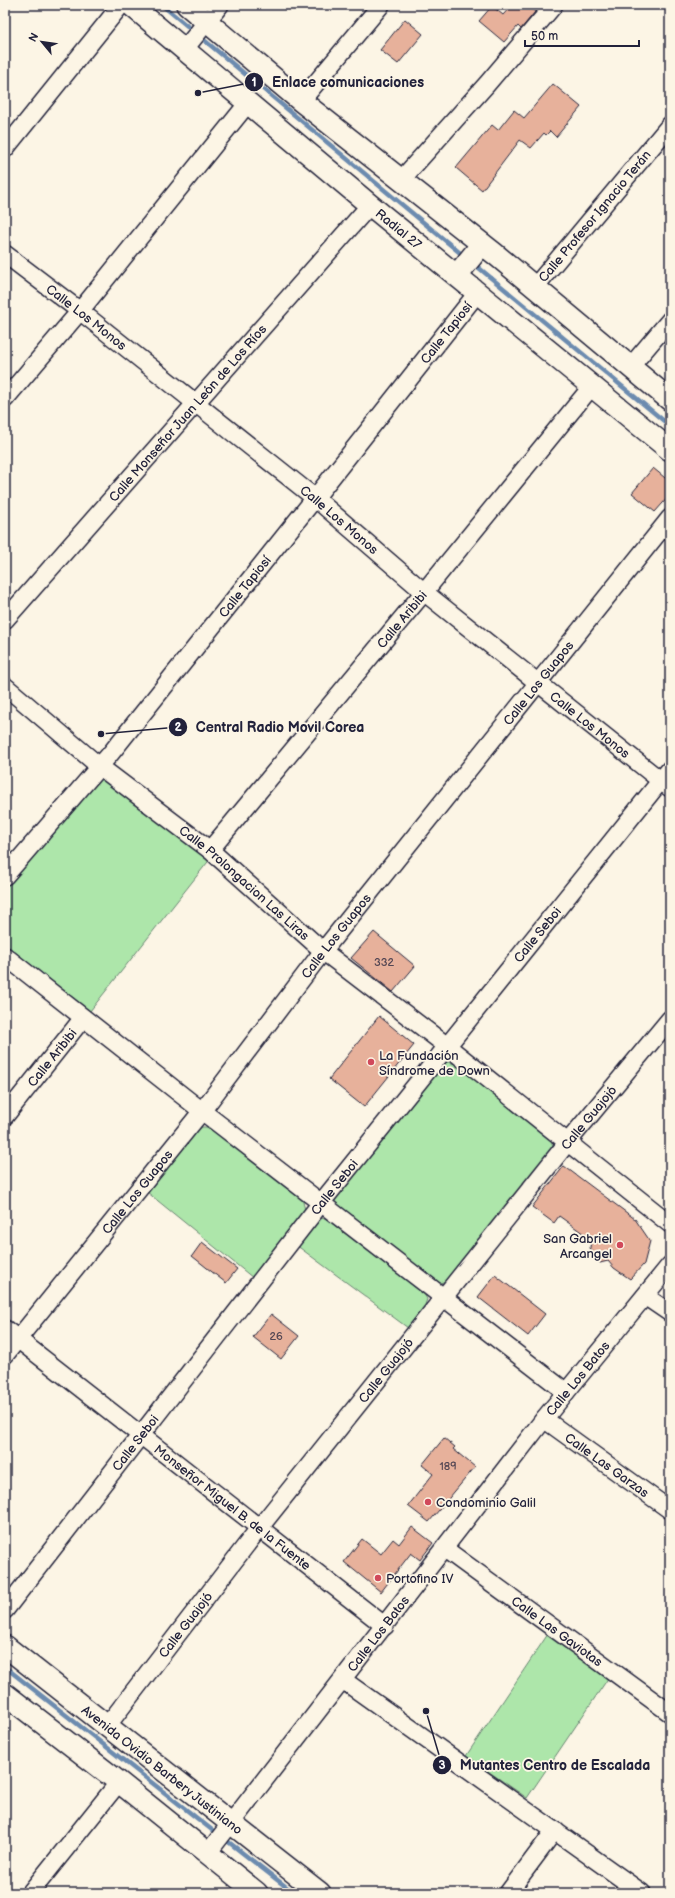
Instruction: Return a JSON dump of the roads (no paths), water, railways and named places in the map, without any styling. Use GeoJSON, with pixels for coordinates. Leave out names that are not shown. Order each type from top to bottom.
{"type":"FeatureCollection","features":[{"type":"Feature","properties":{"kind":"street"},"geometry":{"type":"LineString","coordinates":[[5,150],[121,5]]}},
{"type":"Feature","properties":{"kind":"street","name":"Radial 27"},"geometry":{"type":"LineString","coordinates":[[131,5],[186,48],[248,103],[370,205],[460,272],[478,292],[670,450]]}},
{"type":"Feature","properties":{"kind":"street"},"geometry":{"type":"LineString","coordinates":[[187,5],[203,26],[401,180],[479,248],[534,288],[670,400]]}},
{"type":"Feature","properties":{"kind":"street"},"geometry":{"type":"LineString","coordinates":[[186,48],[220,5]]}},
{"type":"Feature","properties":{"kind":"street"},"geometry":{"type":"LineString","coordinates":[[301,101],[381,5]]}},
{"type":"Feature","properties":{"kind":"street"},"geometry":{"type":"LineString","coordinates":[[401,180],[487,84],[554,5]]}},
{"type":"Feature","properties":{"kind":"street"},"geometry":{"type":"LineString","coordinates":[[5,399],[80,311],[248,103]]}},
{"type":"Feature","properties":{"kind":"street","name":"Calle Profesor Ignacio Terán"},"geometry":{"type":"LineString","coordinates":[[534,288],[670,125]]}},
{"type":"Feature","properties":{"kind":"street","name":"Calle Monseñor Juan León de Los Ríos"},"geometry":{"type":"LineString","coordinates":[[5,620],[370,205]]}},
{"type":"Feature","properties":{"kind":"street"},"geometry":{"type":"LineString","coordinates":[[460,272],[479,248]]}},
{"type":"Feature","properties":{"kind":"street","name":"Calle Los Monos"},"geometry":{"type":"LineString","coordinates":[[5,254],[80,311],[316,498],[424,592],[538,683],[667,780]]}},
{"type":"Feature","properties":{"kind":"street","name":"Calle Tapiosí"},"geometry":{"type":"LineString","coordinates":[[5,876],[99,766],[316,498],[478,292]]}},
{"type":"Feature","properties":{"kind":"street"},"geometry":{"type":"LineString","coordinates":[[630,366],[670,320]]}},
{"type":"Feature","properties":{"kind":"street","name":"Calle Aribibi"},"geometry":{"type":"LineString","coordinates":[[210,850],[424,592],[592,386]]}},
{"type":"Feature","properties":{"kind":"street","name":"Calle Los Guapos"},"geometry":{"type":"LineString","coordinates":[[5,1355],[11,1334],[202,1111],[323,951],[670,518]]}},
{"type":"Feature","properties":{"kind":"street","name":"Calle Prolongacion Las Liras"},"geometry":{"type":"LineString","coordinates":[[5,686],[99,766],[210,850],[323,951],[448,1046],[567,1143],[670,1224]]}},
{"type":"Feature","properties":{"kind":"street","name":"Calle Seboi"},"geometry":{"type":"LineString","coordinates":[[5,1610],[321,1202],[667,780]]}},
{"type":"Feature","properties":{"kind":"street"},"geometry":{"type":"LineString","coordinates":[[5,956],[202,1111],[566,1392]]}},
{"type":"Feature","properties":{"kind":"street","name":"Calle Aribibi"},"geometry":{"type":"LineString","coordinates":[[5,1116],[83,1018]]}},
{"type":"Feature","properties":{"kind":"street","name":"Calle Guajojó"},"geometry":{"type":"LineString","coordinates":[[107,1726],[260,1527],[567,1143],[670,1019]]}},
{"type":"Feature","properties":{"kind":"street","name":"Calle Los Batos"},"geometry":{"type":"LineString","coordinates":[[207,1854],[544,1419],[670,1265]]}},
{"type":"Feature","properties":{"kind":"street"},"geometry":{"type":"LineString","coordinates":[[644,1296],[670,1314]]}},
{"type":"Feature","properties":{"kind":"street","name":"Monseñor Miguel B. de la Fuente"},"geometry":{"type":"LineString","coordinates":[[11,1334],[385,1626]]}},
{"type":"Feature","properties":{"kind":"street","name":"Calle Las Garzas"},"geometry":{"type":"LineString","coordinates":[[544,1419],[670,1510]]}},
{"type":"Feature","properties":{"kind":"street","name":"Calle Las Gaviotas"},"geometry":{"type":"LineString","coordinates":[[444,1549],[668,1708]]}},
{"type":"Feature","properties":{"kind":"street","name":"Avenida Ovidio Barbery Justiniano"},"geometry":{"type":"LineString","coordinates":[[5,1646],[320,1893]]}},
{"type":"Feature","properties":{"kind":"street"},"geometry":{"type":"LineString","coordinates":[[343,1680],[642,1893]]}},
{"type":"Feature","properties":{"kind":"street"},"geometry":{"type":"LineString","coordinates":[[5,1694],[119,1782],[207,1854],[248,1890]]}},
{"type":"Feature","properties":{"kind":"street"},"geometry":{"type":"LineString","coordinates":[[30,1893],[119,1782]]}},
{"type":"Feature","properties":{"kind":"street"},"geometry":{"type":"LineString","coordinates":[[508,1893],[554,1830]]}},
{"type":"Feature","properties":{"kind":"waterway"},"geometry":{"type":"LineString","coordinates":[[162,5],[465,257]]}},
{"type":"Feature","properties":{"kind":"waterway"},"geometry":{"type":"LineString","coordinates":[[473,263],[670,426]]}},
{"type":"Feature","properties":{"kind":"waterway"},"geometry":{"type":"LineString","coordinates":[[5,1667],[212,1830]]}},
{"type":"Feature","properties":{"kind":"waterway"},"geometry":{"type":"LineString","coordinates":[[226,1840],[294,1893]]}},
{"type":"Feature","properties":{"kind":"place","name":"Enlace comunicaciones"},"geometry":{"type":"Point","coordinates":[198,93]}},
{"type":"Feature","properties":{"kind":"place","name":"Central Radio Movil Corea"},"geometry":{"type":"Point","coordinates":[101,734]}},
{"type":"Feature","properties":{"kind":"place","name":"La Fundación Síndrome de Down"},"geometry":{"type":"Point","coordinates":[371,1062]}},
{"type":"Feature","properties":{"kind":"place","name":"San Gabriel Arcangel"},"geometry":{"type":"Point","coordinates":[620,1245]}},
{"type":"Feature","properties":{"kind":"place","name":"Condominio Galil"},"geometry":{"type":"Point","coordinates":[428,1502]}},
{"type":"Feature","properties":{"kind":"place","name":"Portofino IV"},"geometry":{"type":"Point","coordinates":[378,1578]}},
{"type":"Feature","properties":{"kind":"place","name":"Mutantes Centro de Escalada"},"geometry":{"type":"Point","coordinates":[426,1711]}}]}
